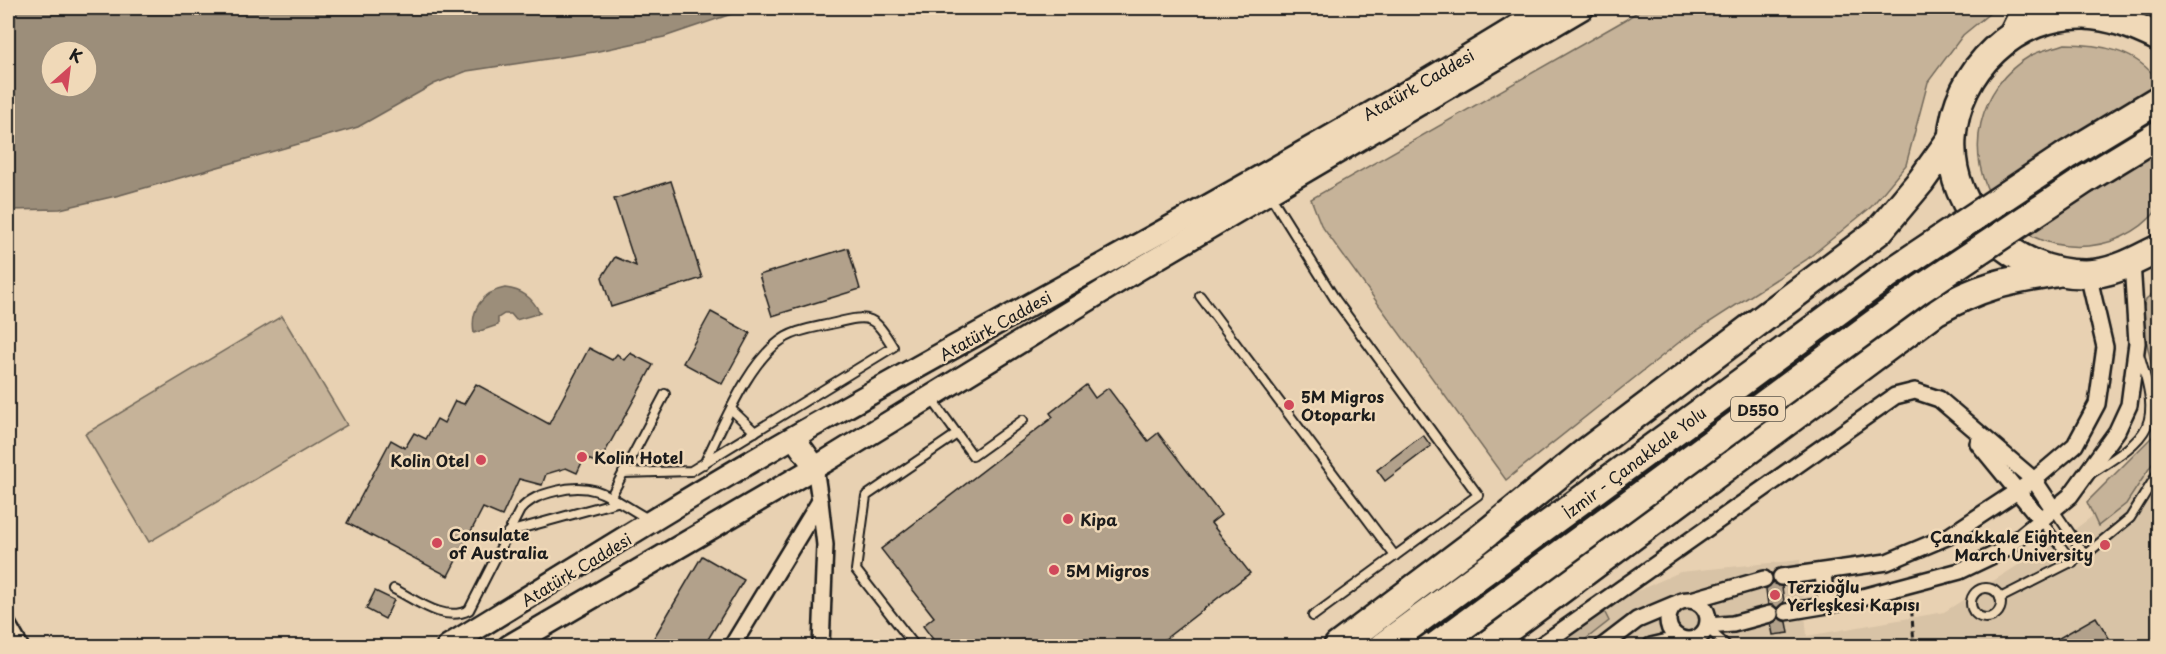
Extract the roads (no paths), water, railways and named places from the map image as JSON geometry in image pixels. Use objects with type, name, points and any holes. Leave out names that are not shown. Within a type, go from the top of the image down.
[{"type":"highway","points":[[2055,273],[2027,262],[1995,241],[1971,212],[1956,177],[1951,139],[1959,99],[1979,64],[2009,36],[2045,20],[2081,11],[2111,18],[2158,37]]},
{"type":"highway","name":"İzmir - Çanakkale Yolu","points":[[1383,646],[1887,274],[2067,154],[2158,100]]},
{"type":"highway","name":"İzmir - Çanakkale Yolu","points":[[1436,646],[1921,290],[2031,214],[2158,135]]},
{"type":"highway","points":[[1338,646],[1477,541],[1586,452],[1879,231],[1921,182],[1951,139]]},
{"type":"highway","points":[[1485,646],[1936,311],[1967,294],[1995,283],[2055,273],[2088,274],[2110,271],[2158,249]]},
{"type":"main road","name":"Atatürk Caddesi","points":[[509,646],[815,467],[1134,272],[1264,185],[1546,8]]},
{"type":"main road","name":"Atatürk Caddesi","points":[[448,646],[794,438],[1264,185],[1583,8]]},
{"type":"main road","points":[[2009,36],[2023,8]]},
{"type":"main road","points":[[794,438],[815,467]]},
{"type":"main road","points":[[654,522],[675,549]]},
{"type":"street","points":[[1786,612],[1826,605],[1960,571],[2004,550],[2048,515],[2082,480],[2117,431],[2129,405],[2137,346],[2132,262]]},
{"type":"street","points":[[1781,577],[1823,573],[1887,562],[1938,540],[2034,480],[2075,445],[2097,404],[2104,347],[2088,274]]},
{"type":"street","points":[[1540,646],[1895,396],[1923,392],[1945,404],[2034,480],[2048,515]]},
{"type":"street","points":[[1945,404],[2019,489],[2048,515]]},
{"type":"street","points":[[815,467],[825,545],[821,646]]},
{"type":"street","points":[[732,646],[820,501]]},
{"type":"street","points":[[1823,573],[1826,605]]},
{"type":"street","points":[[1603,646],[1637,620],[1675,604],[1764,579]]},
{"type":"street","points":[[1651,646],[1687,642],[1700,637],[1707,627],[1707,613],[1698,603],[1691,600]]},
{"type":"street","points":[[1675,604],[1668,616],[1670,630],[1687,642]]},
{"type":"street","points":[[1707,627],[1733,624],[1770,614]]},
{"type":"street","points":[[8,625],[20,646]]},
{"type":"lane","points":[[1264,185],[1335,299],[1478,495],[1313,616]]},
{"type":"lane","points":[[1200,296],[1395,556]]},
{"type":"lane","points":[[623,473],[691,471],[704,464],[893,347],[879,325],[861,316],[793,333],[784,338],[762,359],[704,464]]},
{"type":"lane","points":[[2082,480],[2128,450],[2151,420],[2152,396],[2137,346]]},
{"type":"lane","points":[[614,500],[623,473],[665,394]]},
{"type":"lane","points":[[930,397],[973,456],[1023,420]]},
{"type":"lane","points":[[732,410],[755,432]]},
{"type":"lane","points":[[915,646],[856,570],[866,496],[957,435]]},
{"type":"lane","points":[[2000,598],[2085,555],[2130,518],[2158,472]]},
{"type":"lane","points":[[394,589],[446,614],[469,610],[520,510],[531,498],[576,486],[593,488],[654,522]]},
{"type":"lane","points":[[508,532],[614,500]]},
{"type":"lane","points":[[2048,515],[2085,555]]},
{"type":"lane","points":[[2048,515],[2073,563]]},
{"type":"lane","points":[[1707,627],[1727,646]]},
{"type":"place","name":"5M Migros Otoparkı","points":[[1289,405]]},
{"type":"place","name":"Kolin Hotel","points":[[582,457]]},
{"type":"place","name":"Kolin Otel","points":[[481,460]]},
{"type":"place","name":"Kipa","points":[[1068,519]]},
{"type":"place","name":"Consulate of Australia","points":[[437,543]]},
{"type":"place","name":"Çanakkale Eighteen March University","points":[[2105,545]]},
{"type":"place","name":"5M Migros","points":[[1054,570]]},
{"type":"place","name":"Terzioğlu Yerleşkesi Kapısı","points":[[1775,595]]}]
